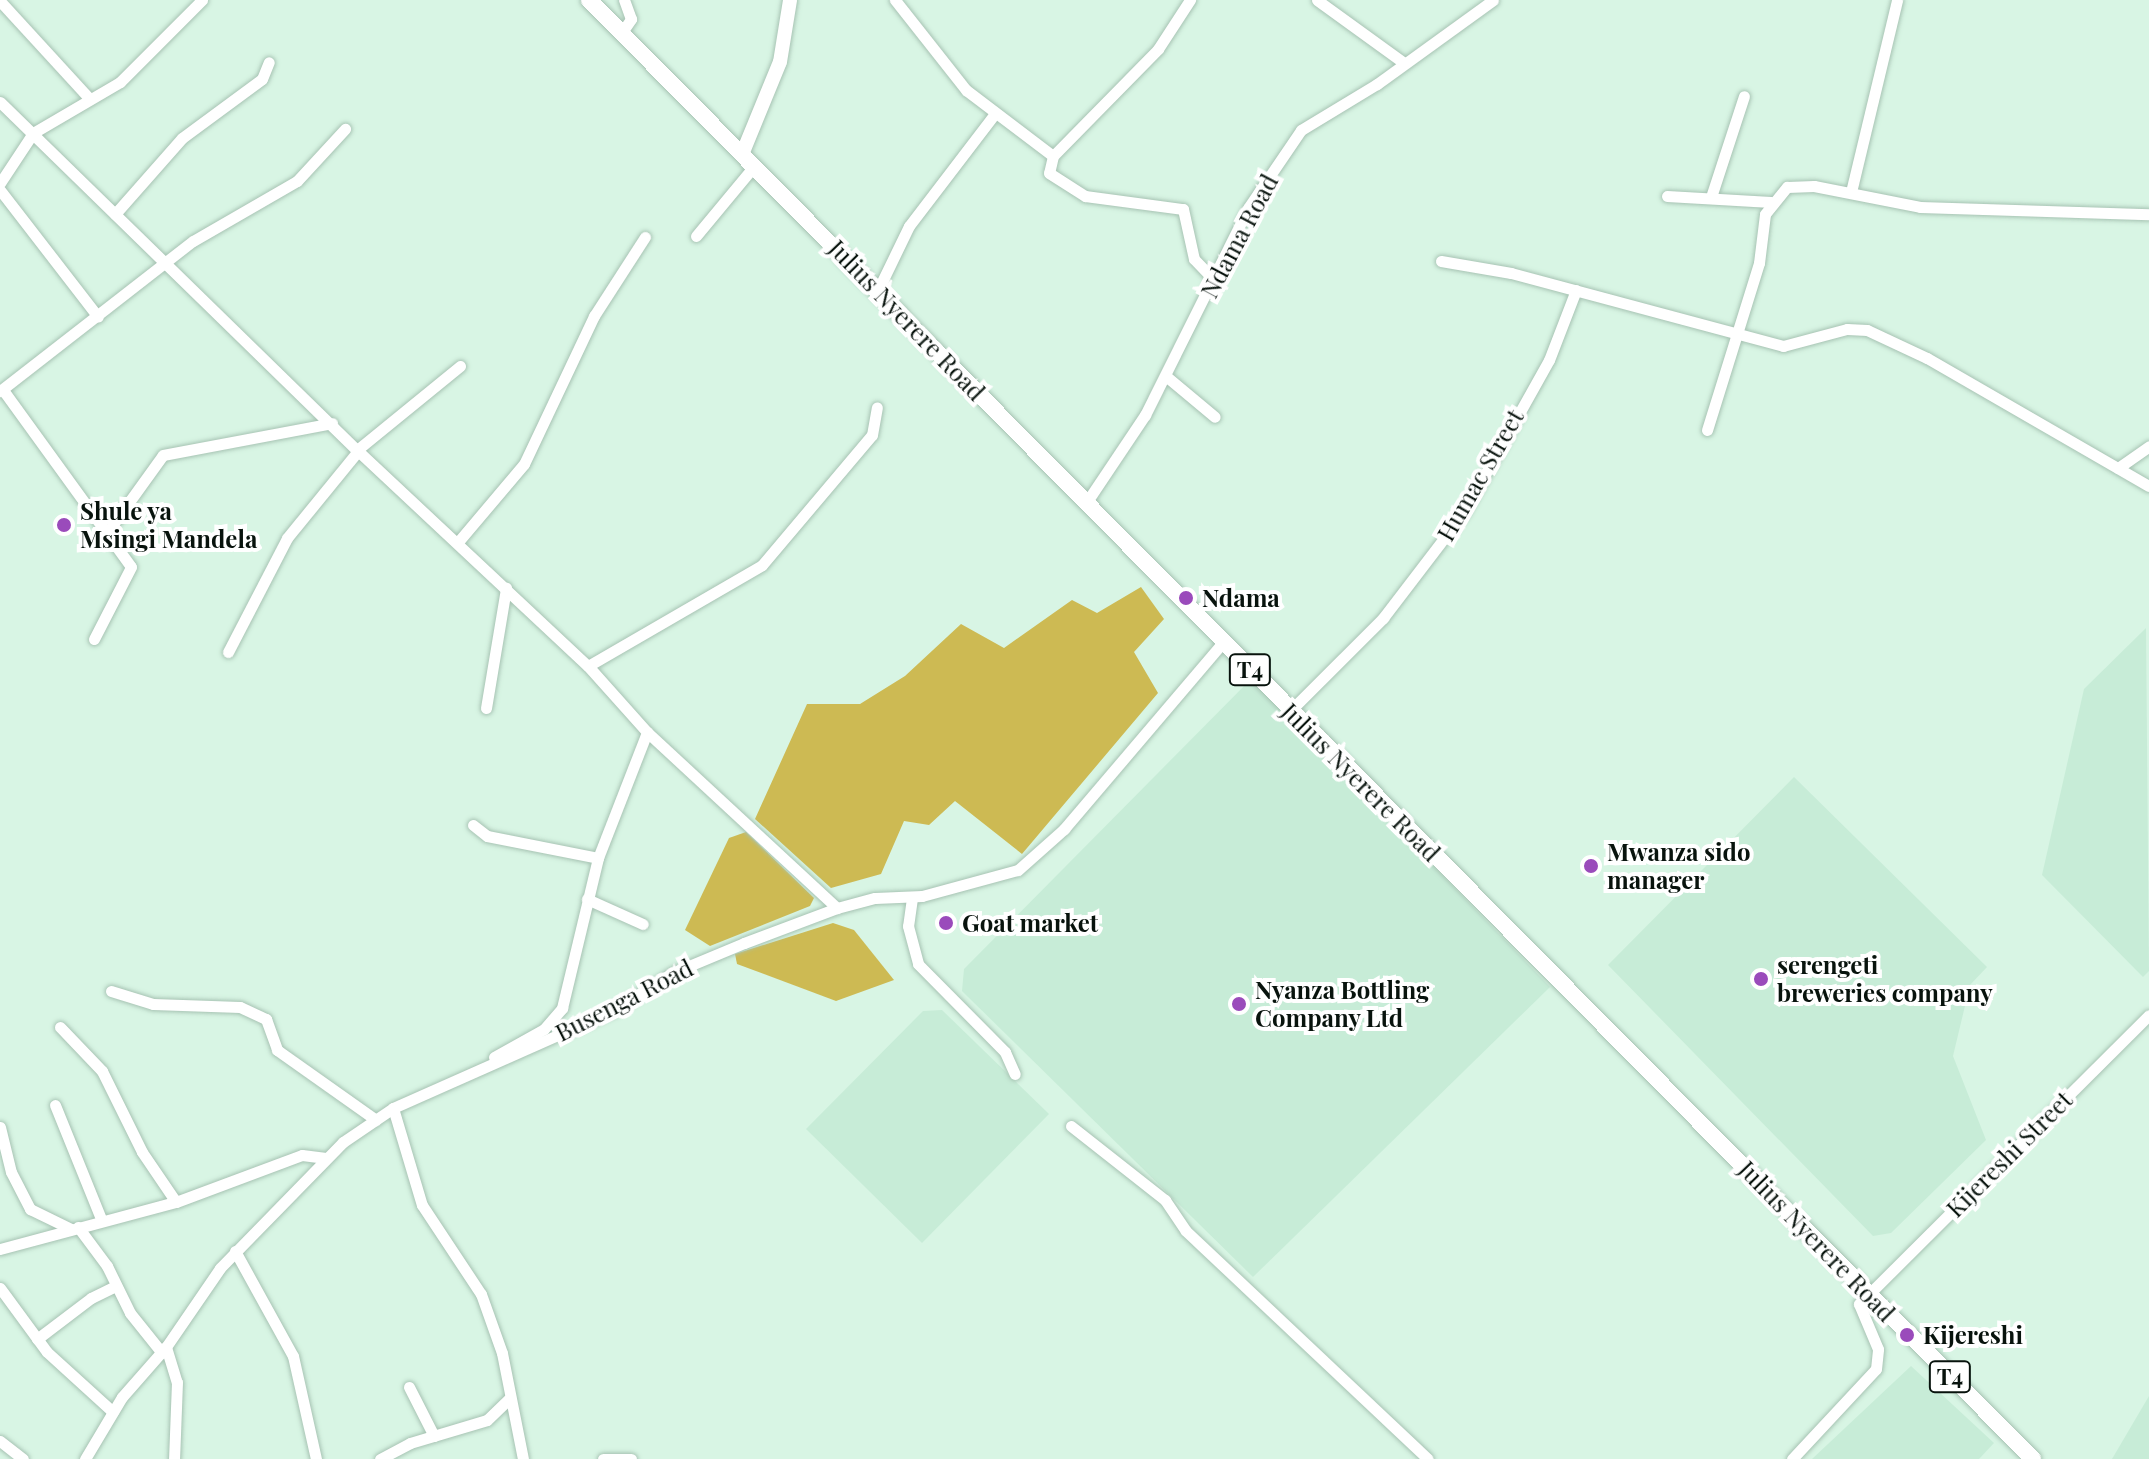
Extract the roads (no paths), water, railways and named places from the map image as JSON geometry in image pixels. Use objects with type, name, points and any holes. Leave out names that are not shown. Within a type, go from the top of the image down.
[{"type":"highway","name":"Julius Nyerere Road","points":[[589,0],[749,158],[1290,711],[2033,1459]]},
{"type":"main road","points":[[749,158],[773,84],[790,0]]},
{"type":"street","points":[[0,183],[33,133],[88,97],[120,82],[202,0]]},
{"type":"street","points":[[622,32],[631,19],[624,0]]},
{"type":"street","points":[[895,0],[966,90],[994,115],[1039,141],[1053,156]]},
{"type":"street","points":[[1190,0],[1158,49],[1053,156],[1049,173],[1085,196],[1183,209],[1194,259],[1215,281]]},
{"type":"street","points":[[1317,0],[1404,63]]},
{"type":"street","name":"Ndama Road","points":[[1086,503],[1167,377],[1248,208],[1301,130],[1493,0]]},
{"type":"street","points":[[1851,192],[1897,0]]},
{"type":"street","points":[[0,1],[88,97]]},
{"type":"street","points":[[115,214],[182,138],[252,88],[269,62]]},
{"type":"street","points":[[1711,197],[1744,96]]},
{"type":"street","points":[[0,102],[168,262],[358,451],[588,666],[647,732],[837,908]]},
{"type":"street","points":[[878,290],[909,226],[994,115]]},
{"type":"street","points":[[94,639],[132,574],[124,554],[1,391],[193,241],[297,181],[345,129]]},
{"type":"street","points":[[696,236],[749,158]]},
{"type":"street","points":[[1667,196],[1771,202],[1797,184],[1920,207],[1979,212],[2149,214]]},
{"type":"street","points":[[0,190],[98,317]]},
{"type":"street","points":[[1707,430],[1740,334],[1771,202]]},
{"type":"street","points":[[458,542],[524,464],[594,316],[645,237]]},
{"type":"street","points":[[1441,261],[1576,290],[1783,346],[1847,329],[1867,330],[1927,358],[2149,486]]},
{"type":"street","name":"Humac Street","points":[[1290,711],[1383,618],[1464,512],[1549,360],[1576,290]]},
{"type":"street","points":[[228,652],[287,538],[358,451],[460,366]]},
{"type":"street","points":[[1167,377],[1215,417]]},
{"type":"street","points":[[588,666],[762,565],[872,435],[877,407]]},
{"type":"street","points":[[106,534],[163,455],[332,423]]},
{"type":"street","points":[[2118,468],[2149,446]]},
{"type":"street","points":[[486,708],[506,588]]},
{"type":"street","name":"Busenga Road","points":[[85,1459],[113,1412],[164,1350],[235,1251],[326,1158],[376,1120],[393,1108],[612,1011],[672,973],[837,908],[875,898],[912,898],[1018,870],[1064,829],[1223,642]]},
{"type":"street","points":[[485,1066],[544,1029],[562,1008],[598,858],[647,732]]},
{"type":"street","points":[[473,825],[487,836],[598,858]]},
{"type":"street","points":[[912,898],[908,926],[918,964],[1005,1052],[1015,1074]]},
{"type":"street","points":[[587,899],[643,924]]},
{"type":"street","points":[[111,991],[153,1004],[231,1006],[266,1019],[277,1050],[376,1120]]},
{"type":"street","name":"Kijereshi Street","points":[[1869,1293],[2149,1015]]},
{"type":"street","points":[[60,1027],[102,1071],[142,1152],[176,1202]]},
{"type":"street","points":[[55,1105],[101,1219]]},
{"type":"street","points":[[393,1108],[422,1205],[481,1294],[502,1353],[523,1459]]},
{"type":"street","points":[[1071,1126],[1165,1200],[1186,1231],[1428,1459]]},
{"type":"street","points":[[0,1127],[11,1172],[30,1209],[74,1228],[107,1266],[114,1287],[164,1350],[177,1382],[174,1459]]},
{"type":"street","points":[[0,1249],[101,1219],[176,1202],[302,1155],[326,1158]]},
{"type":"street","points":[[235,1251],[293,1356],[316,1459]]},
{"type":"street","points":[[37,1339],[91,1298],[114,1287]]},
{"type":"street","points":[[0,1288],[4,1302],[70,1376],[113,1412]]},
{"type":"street","points":[[1792,1459],[1876,1369],[1878,1349],[1858,1310],[1869,1293]]},
{"type":"street","points":[[409,1387],[434,1436]]},
{"type":"street","points":[[380,1459],[401,1454],[434,1436],[487,1420],[510,1398]]},
{"type":"street","points":[[0,1441],[23,1459]]},
{"type":"street","points":[[603,1459],[631,1459]]},
{"type":"place","name":"Shule ya Msingi Mandela","points":[[64,525]]},
{"type":"place","name":"Ndama","points":[[1186,598]]},
{"type":"place","name":"Mwanza sido manager","points":[[1591,866]]},
{"type":"place","name":"Goat market","points":[[946,923]]},
{"type":"place","name":"serengeti breweries company","points":[[1761,979]]},
{"type":"place","name":"Nyanza Bottling Company Ltd","points":[[1239,1004]]},
{"type":"place","name":"Kijereshi","points":[[1907,1335]]}]
